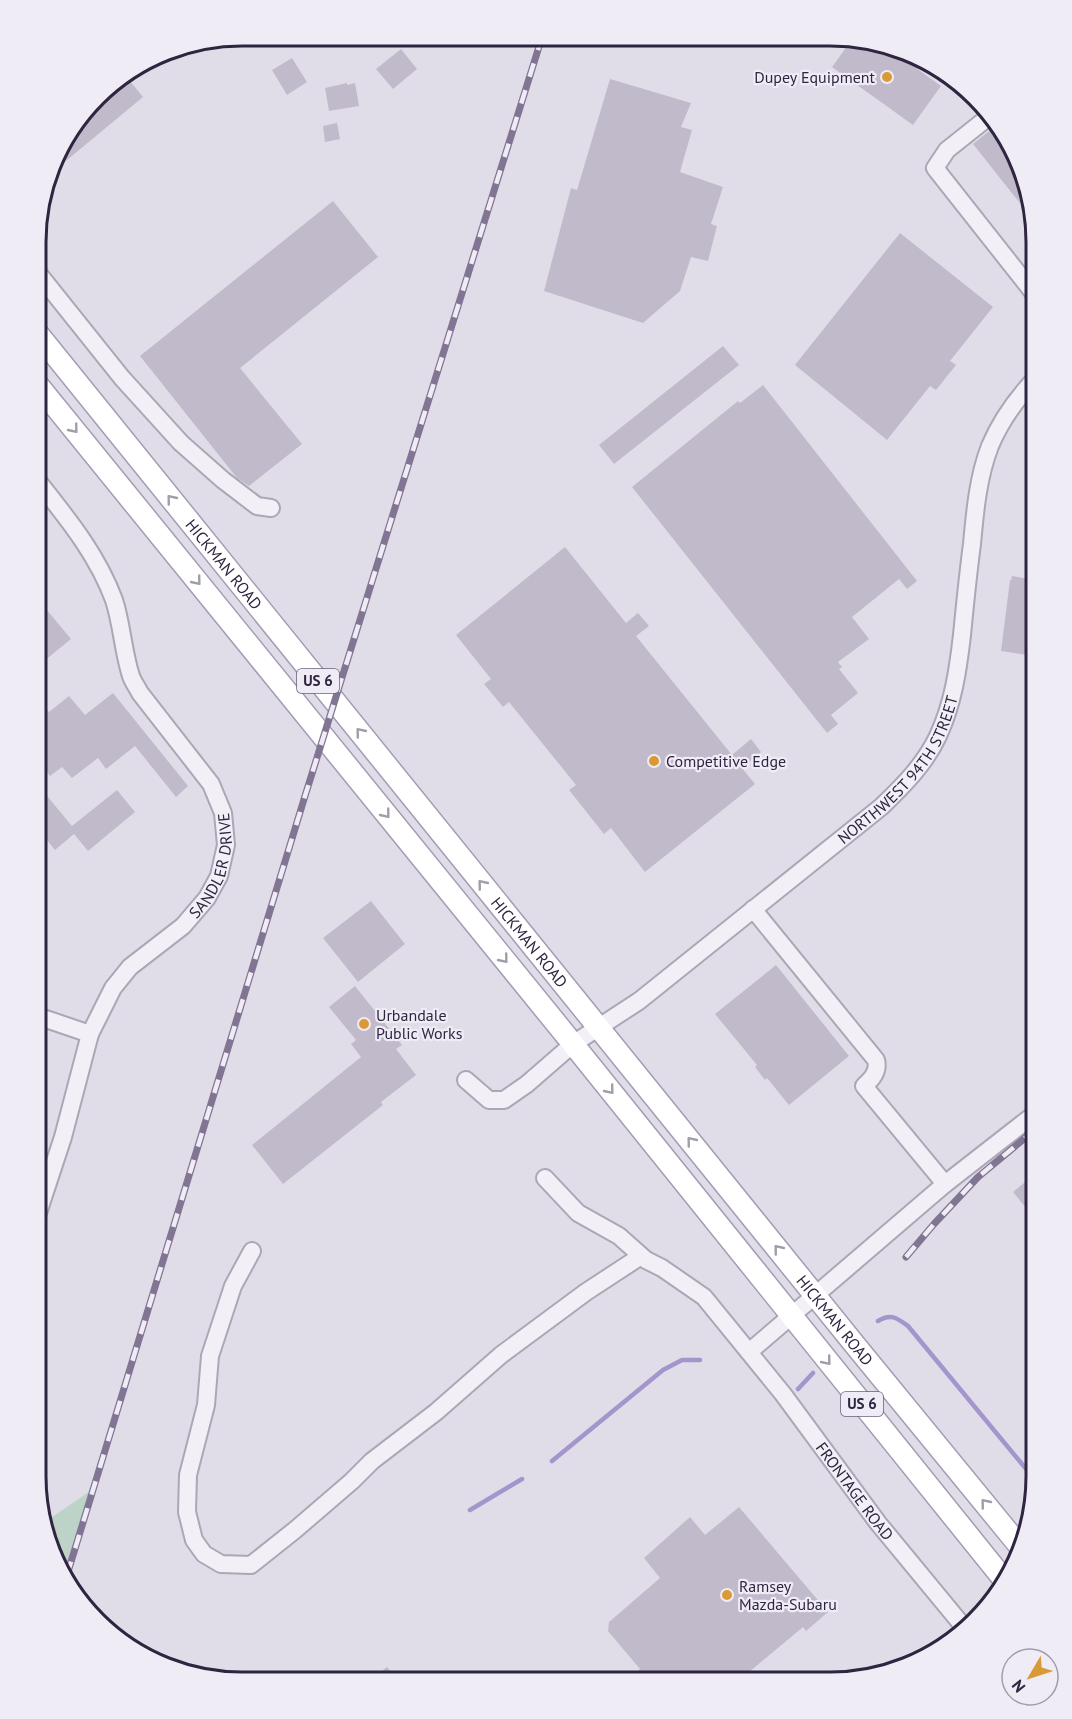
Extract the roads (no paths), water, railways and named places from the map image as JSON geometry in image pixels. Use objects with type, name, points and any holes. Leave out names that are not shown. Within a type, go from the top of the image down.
[{"type":"main road","name":"HICKMAN ROAD","points":[[46,344],[1015,1540]]},
{"type":"main road","name":"HICKMAN ROAD","points":[[46,394],[999,1574]]},
{"type":"street","points":[[983,121],[947,150],[935,168],[1026,283]]},
{"type":"street","points":[[46,283],[122,378],[181,443],[257,506],[271,508]]},
{"type":"street","name":"NORTHWEST 94TH STREET","points":[[466,1080],[489,1100],[504,1100],[527,1084],[573,1044],[639,1001],[888,801],[922,764],[937,739],[955,685],[982,471],[990,446],[1004,419],[1026,388]]},
{"type":"street","name":"SANDLER DRIVE","points":[[46,492],[92,554],[105,577],[114,602],[132,676],[140,693],[211,784],[223,813],[226,844],[219,876],[207,898],[183,926],[130,968],[113,988],[90,1035],[63,1137],[46,1189]]},
{"type":"street","points":[[753,909],[876,1060],[878,1065],[876,1071],[864,1086],[945,1184]]},
{"type":"street","points":[[46,1019],[90,1035]]},
{"type":"street","points":[[749,1352],[945,1184],[1025,1121]]},
{"type":"street","name":"FRONTAGE ROAD","points":[[545,1178],[578,1214],[619,1236],[641,1256],[705,1297],[783,1394],[878,1523],[960,1622]]},
{"type":"street","points":[[252,1251],[233,1287],[210,1356],[206,1405],[188,1475],[187,1512],[194,1540],[204,1554],[222,1564],[251,1565],[296,1530],[372,1461],[436,1412],[501,1355],[586,1292],[641,1256]]},
{"type":"waterway","points":[[878,1321],[887,1317],[894,1318],[908,1326],[1025,1468]]},
{"type":"waterway","points":[[552,1461],[663,1370],[682,1360],[700,1360]]},
{"type":"waterway","points":[[798,1389],[813,1373]]},
{"type":"waterway","points":[[470,1510],[522,1479]]},
{"type":"railway","points":[[69,1568],[305,796],[539,46]]},
{"type":"railway","points":[[906,1257],[978,1177],[1025,1138]]},
{"type":"place","name":"Dupey Equipment","points":[[887,77]]},
{"type":"place","name":"Competitive Edge","points":[[654,761]]},
{"type":"place","name":"Urbandale Public Works","points":[[364,1024]]},
{"type":"place","name":"Ramsey Mazda-Subaru","points":[[727,1595]]}]
